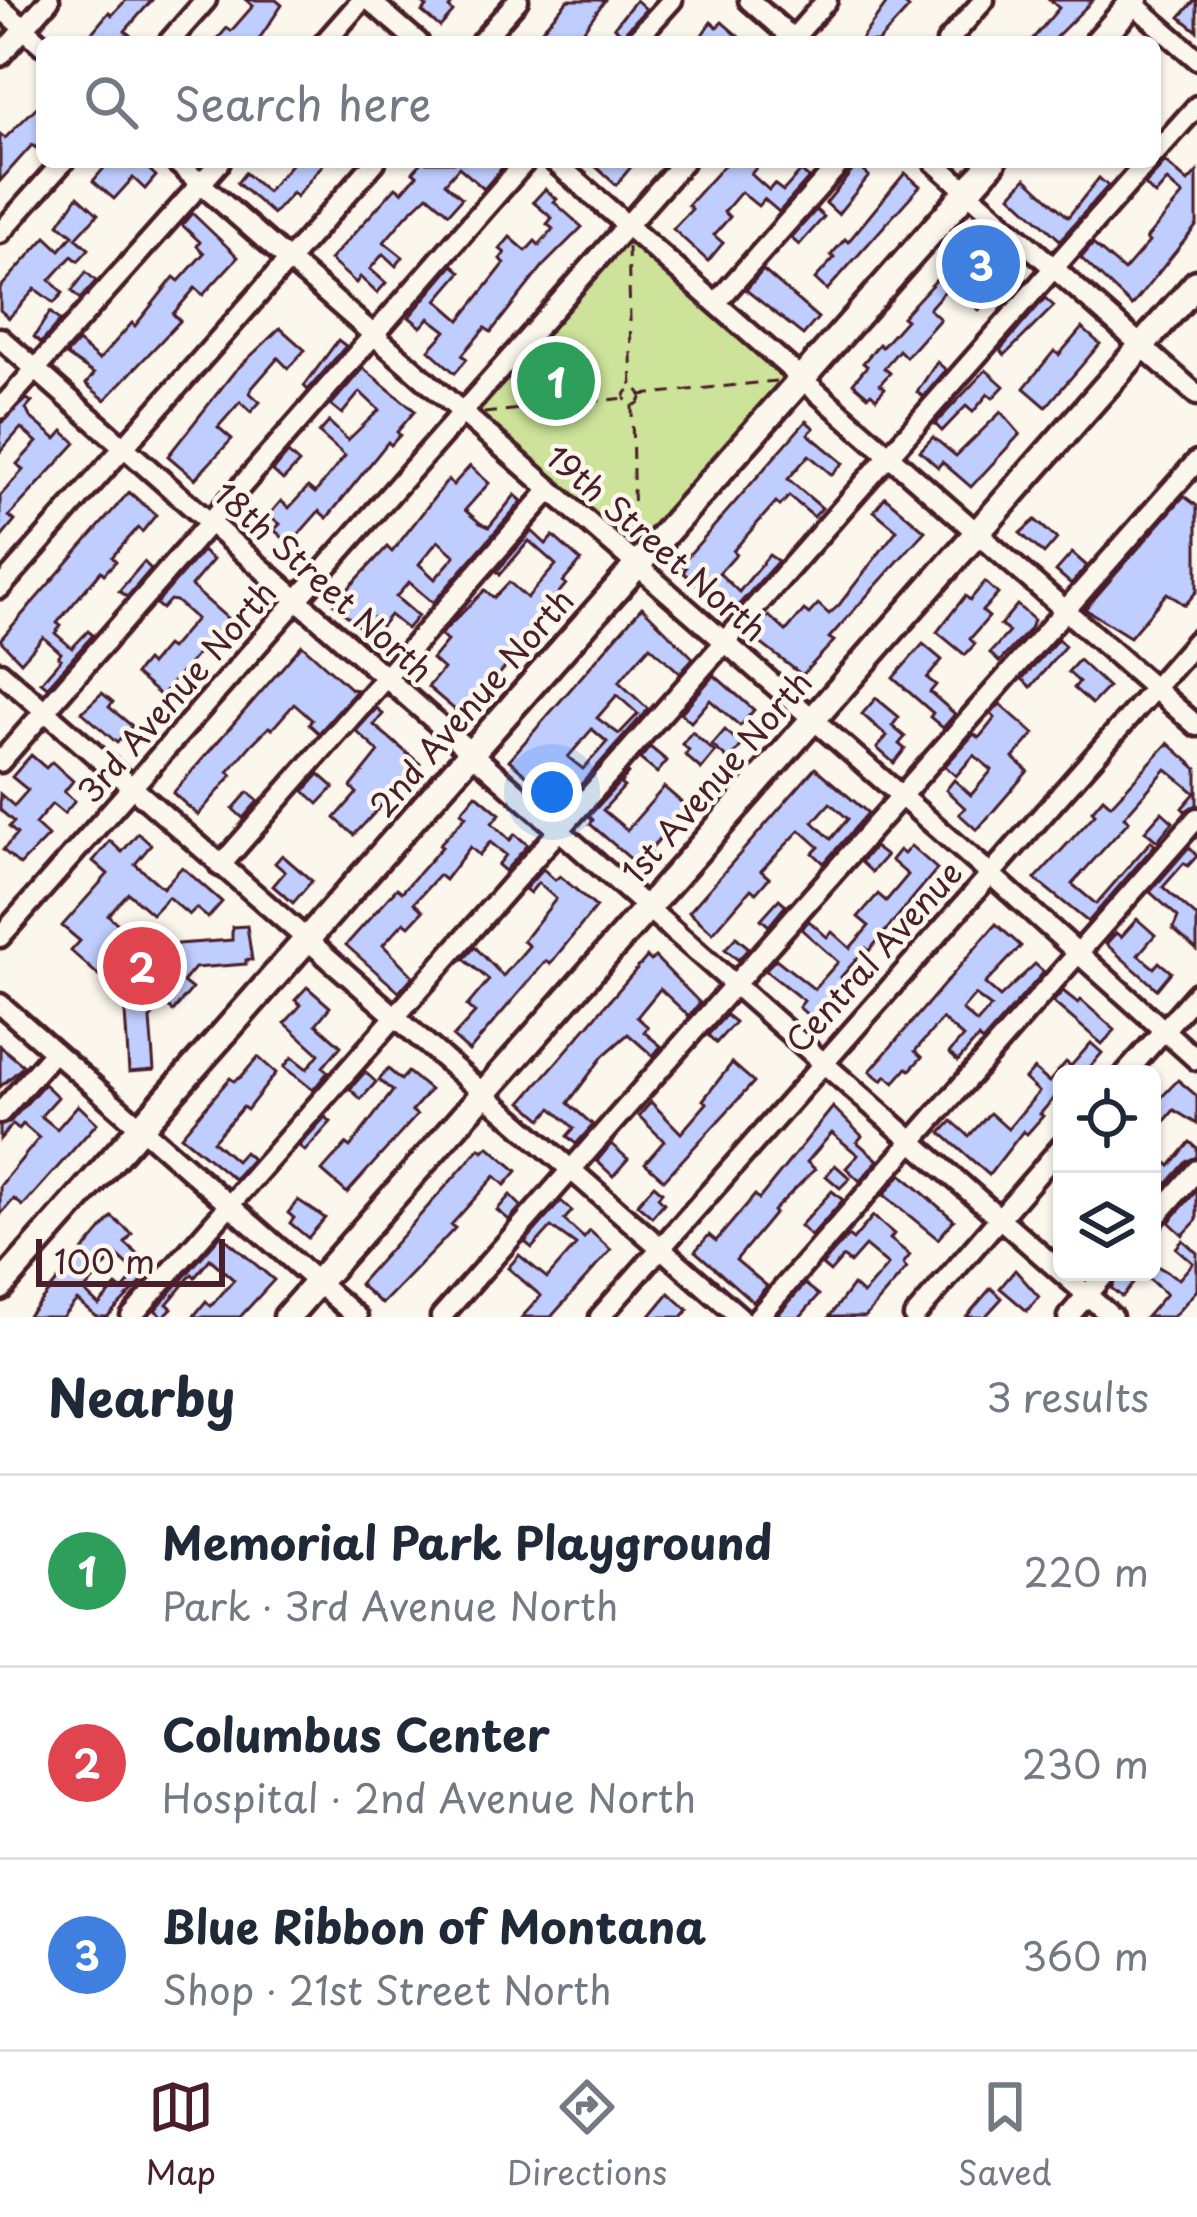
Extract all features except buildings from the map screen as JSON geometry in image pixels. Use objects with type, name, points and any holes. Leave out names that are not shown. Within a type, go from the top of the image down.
[{"type":"main road","points":[[1103,36],[1132,1]]},
{"type":"main road","name":"2nd Avenue North","points":[[0,1287],[472,755],[633,557],[988,168]]},
{"type":"main road","name":"1st Avenue North","points":[[287,1317],[1197,283]]},
{"type":"street","points":[[0,56],[49,0]]},
{"type":"street","points":[[174,36],[206,0]]},
{"type":"street","points":[[331,36],[366,0],[411,36]]},
{"type":"street","points":[[486,36],[518,0]]},
{"type":"street","points":[[639,36],[672,0]]},
{"type":"street","points":[[749,0],[788,36]]},
{"type":"street","points":[[797,36],[827,0]]},
{"type":"street","points":[[952,36],[984,0]]},
{"type":"street","points":[[1132,1],[1197,59]]},
{"type":"street","points":[[0,7],[36,39]]},
{"type":"street","points":[[1161,146],[1197,106]]},
{"type":"street","points":[[0,233],[58,168]]},
{"type":"street","name":"19th Street North","points":[[183,168],[550,490],[633,557],[1197,1060]]},
{"type":"street","points":[[0,409],[215,168]]},
{"type":"street","points":[[0,588],[370,168]]},
{"type":"street","points":[[0,762],[519,168]]},
{"type":"street","points":[[562,168],[1197,725]]},
{"type":"street","name":"3rd Avenue North","points":[[0,938],[678,168]]},
{"type":"street","points":[[716,303],[836,168]]},
{"type":"street","points":[[941,168],[1197,395]]},
{"type":"street","points":[[131,1317],[1142,168]]},
{"type":"street","name":"18th Street North","points":[[0,338],[1112,1317]]},
{"type":"street","points":[[441,1317],[1197,461]]},
{"type":"street","points":[[220,866],[550,490]]},
{"type":"street","name":"Central Avenue","points":[[599,1317],[1197,640]]},
{"type":"street","points":[[0,672],[740,1317]]},
{"type":"street","points":[[758,1317],[1197,818]]},
{"type":"street","points":[[1133,1065],[1197,993]]},
{"type":"street","points":[[0,1004],[357,1317]]},
{"type":"street","points":[[0,1113],[54,1052]]},
{"type":"street","points":[[914,1317],[1053,1156]]},
{"type":"street","points":[[1161,1211],[1197,1170]]},
{"type":"street","points":[[1068,1317],[1099,1281]]},
{"type":"path","points":[[464,413],[625,398],[632,389],[627,225]]},
{"type":"path","points":[[632,389],[640,395],[800,379]]},
{"type":"path","points":[[632,405],[640,395]]},
{"type":"path","points":[[625,398],[632,405],[633,557]]},
{"type":"green space","points":[[627,225],[800,379],[636,566],[464,413]]},
{"type":"place","name":"Blue Ribbon of Montana","points":[[981,264]]},
{"type":"place","name":"Memorial Park Playground","points":[[556,381]]},
{"type":"place","name":"Columbus Center","points":[[142,966]]}]
